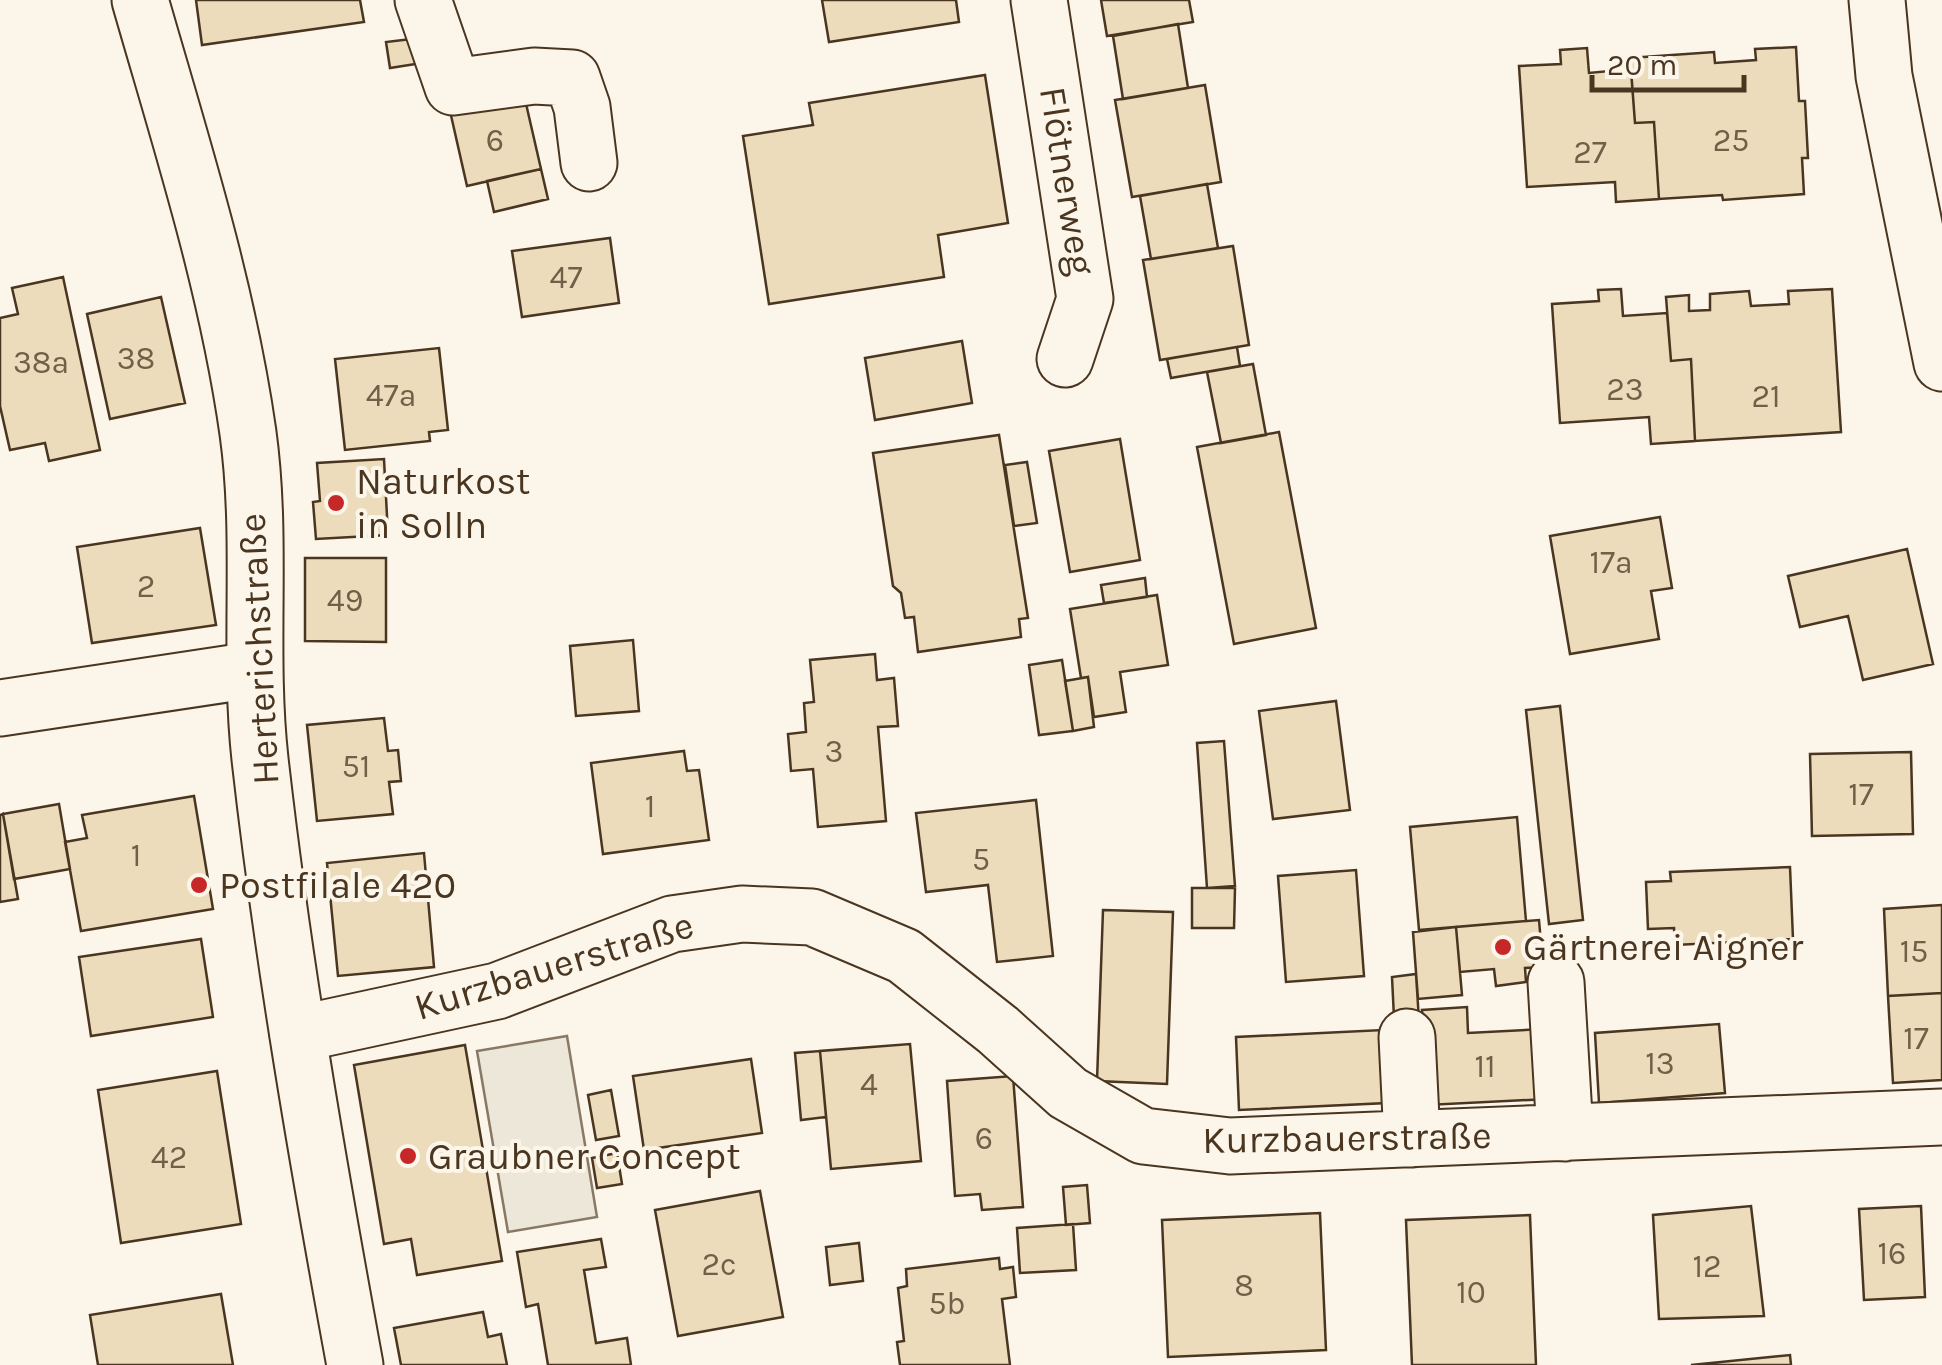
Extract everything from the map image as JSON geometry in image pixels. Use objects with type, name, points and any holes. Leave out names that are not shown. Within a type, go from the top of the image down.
[{"type":"street","name":"Herterichstraße","points":[[140,0],[218,272],[245,420],[254,526],[254,670],[260,758],[298,1034],[355,1365]]},
{"type":"street","points":[[422,0],[453,87],[534,76],[572,78],[582,107],[588,163]]},
{"type":"street","name":"Flötnerweg","points":[[1039,0],[1085,300],[1065,359]]},
{"type":"street","points":[[1877,0],[1884,76],[1942,363]]},
{"type":"street","points":[[0,708],[254,670]]},
{"type":"street","name":"Kurzbauerstraße","points":[[298,1034],[498,991],[672,924],[742,914],[812,916],[904,956],[998,1030],[1068,1094],[1143,1136],[1230,1146],[1942,1117]]},
{"type":"street","points":[[1556,982],[1566,1134]]},
{"type":"street","points":[[1407,1036],[1412,1140]]},
{"type":"shaded area","points":[[567,1036],[597,1217],[508,1232],[477,1051]]},
{"type":"building","points":[[196,0],[360,0],[364,22],[202,45]]},
{"type":"building","points":[[822,0],[956,0],[959,22],[829,42]]},
{"type":"building","points":[[1101,0],[1189,0],[1193,22],[1107,36]]},
{"type":"building","points":[[1178,24],[1188,88],[1123,99],[1113,36]]},
{"type":"building","points":[[420,38],[422,63],[390,68],[386,42]]},
{"type":"building","points":[[1796,47],[1799,101],[1805,101],[1808,158],[1802,158],[1804,194],[1723,200],[1722,195],[1659,199],[1654,122],[1635,123],[1630,58],[1714,52],[1715,63],[1756,60],[1755,49]]},
{"type":"building","points":[[1587,48],[1589,73],[1631,69],[1635,123],[1654,122],[1659,199],[1616,202],[1615,182],[1527,187],[1519,66],[1561,64],[1560,50]]},
{"type":"building","points":[[985,75],[1008,223],[938,235],[944,277],[769,304],[743,136],[813,125],[809,103]]},
{"type":"building","points":[[1205,85],[1221,182],[1132,197],[1115,100]]},
{"type":"building","points":[[524,95],[541,169],[467,186],[450,111]]},
{"type":"building","points":[[541,169],[548,199],[494,212],[487,181]]},
{"type":"building","points":[[1207,184],[1218,248],[1151,259],[1140,196]]},
{"type":"building","points":[[610,238],[619,303],[522,317],[512,251]]},
{"type":"building","points":[[1233,246],[1249,345],[1160,360],[1143,260]]},
{"type":"building","points":[[63,277],[100,450],[49,461],[45,443],[10,450],[0,406],[0,318],[18,314],[12,288]]},
{"type":"building","points":[[1621,289],[1623,316],[1667,313],[1671,361],[1691,359],[1695,441],[1651,444],[1649,417],[1560,423],[1552,304],[1599,301],[1598,290]]},
{"type":"building","points":[[1832,289],[1841,432],[1695,441],[1691,359],[1671,361],[1666,297],[1689,295],[1689,311],[1710,310],[1710,294],[1749,291],[1751,306],[1789,304],[1788,291]]},
{"type":"building","points":[[161,297],[185,403],[110,419],[87,314]]},
{"type":"building","points":[[962,341],[972,403],[875,420],[865,358]]},
{"type":"building","points":[[1237,347],[1240,366],[1171,378],[1167,359]]},
{"type":"building","points":[[439,348],[448,430],[429,432],[430,441],[345,450],[335,359]]},
{"type":"building","points":[[1253,364],[1266,435],[1221,443],[1207,372]]},
{"type":"building","points":[[1279,432],[1316,628],[1234,644],[1197,447]]},
{"type":"building","points":[[999,435],[1028,618],[1019,619],[1021,637],[918,652],[914,617],[905,618],[901,593],[893,586],[873,453]]},
{"type":"building","points":[[1120,439],[1140,560],[1070,572],[1049,451]]},
{"type":"building","points":[[384,459],[388,535],[316,539],[313,502],[320,501],[317,463]]},
{"type":"building","points":[[1027,462],[1037,523],[1014,526],[1005,465]]},
{"type":"building","points":[[1660,517],[1672,588],[1651,591],[1659,639],[1570,654],[1550,536]]},
{"type":"building","points":[[200,528],[216,625],[92,643],[77,547]]},
{"type":"building","points":[[1907,549],[1933,664],[1863,680],[1848,616],[1800,627],[1788,576]]},
{"type":"building","points":[[305,558],[386,558],[386,642],[305,641]]},
{"type":"building","points":[[1145,578],[1147,597],[1104,603],[1101,585]]},
{"type":"building","points":[[1157,595],[1168,665],[1120,672],[1126,712],[1094,717],[1088,677],[1081,678],[1070,609]]},
{"type":"building","points":[[633,640],[639,711],[576,716],[570,646]]},
{"type":"building","points":[[875,654],[877,680],[894,678],[898,726],[878,727],[886,821],[818,827],[813,769],[791,771],[788,734],[806,732],[804,703],[814,702],[810,660]]},
{"type":"building","points":[[1062,660],[1073,731],[1039,735],[1029,665]]},
{"type":"building","points":[[1088,677],[1094,727],[1073,731],[1065,681]]},
{"type":"building","points":[[1336,701],[1350,810],[1273,819],[1259,711]]},
{"type":"building","points":[[1560,706],[1583,920],[1549,924],[1526,710]]},
{"type":"building","points":[[384,718],[388,751],[398,750],[401,781],[389,782],[393,814],[317,821],[307,725]]},
{"type":"building","points":[[1224,741],[1235,886],[1207,888],[1197,743]]},
{"type":"building","points":[[684,751],[687,771],[699,770],[709,840],[603,854],[591,763]]},
{"type":"building","points":[[1911,752],[1913,834],[1812,836],[1810,754]]},
{"type":"building","points":[[194,796],[213,909],[81,931],[65,842],[87,838],[82,815]]},
{"type":"building","points":[[1036,800],[1053,956],[997,962],[988,885],[926,892],[916,813]]},
{"type":"building","points":[[59,804],[70,869],[14,879],[3,814]]},
{"type":"building","points":[[3,814],[18,899],[0,902],[0,815]]},
{"type":"building","points":[[1517,817],[1526,921],[1419,930],[1410,827]]},
{"type":"building","points":[[424,853],[434,967],[338,976],[327,863]]},
{"type":"building","points":[[1790,867],[1793,939],[1675,945],[1674,928],[1648,929],[1646,882],[1671,881],[1670,872]]},
{"type":"building","points":[[1356,870],[1364,976],[1286,982],[1278,876]]},
{"type":"building","points":[[1192,888],[1235,888],[1234,928],[1192,928]]},
{"type":"building","points":[[1942,905],[1942,993],[1888,996],[1884,909]]},
{"type":"building","points":[[1103,910],[1173,912],[1167,1084],[1097,1081]]},
{"type":"building","points":[[1539,920],[1543,967],[1525,968],[1526,982],[1496,986],[1494,969],[1460,972],[1456,927]]},
{"type":"building","points":[[1456,927],[1462,995],[1418,999],[1413,932]]},
{"type":"building","points":[[201,939],[213,1017],[91,1036],[79,957]]},
{"type":"building","points":[[1416,974],[1420,1036],[1395,1038],[1392,977]]},
{"type":"building","points":[[1942,993],[1942,1080],[1893,1083],[1888,996]]},
{"type":"building","points":[[1467,1007],[1468,1033],[1544,1029],[1548,1099],[1427,1105],[1422,1010]]},
{"type":"building","points":[[1719,1024],[1725,1093],[1599,1103],[1595,1033]]},
{"type":"building","points":[[1383,1030],[1387,1103],[1239,1110],[1236,1037]]},
{"type":"building","points":[[910,1044],[921,1161],[831,1169],[820,1051]]},
{"type":"building","points":[[465,1045],[502,1261],[417,1275],[411,1239],[384,1244],[354,1065]]},
{"type":"building","points":[[820,1051],[826,1117],[801,1120],[795,1053]]},
{"type":"building","points":[[751,1059],[762,1133],[644,1150],[633,1076]]},
{"type":"building","points":[[217,1071],[241,1224],[121,1243],[98,1090]]},
{"type":"building","points":[[1013,1076],[1023,1207],[982,1210],[980,1194],[955,1196],[947,1081]]},
{"type":"building","points":[[611,1090],[619,1136],[596,1140],[588,1095]]},
{"type":"building","points":[[617,1153],[622,1184],[597,1188],[592,1158]]},
{"type":"building","points":[[1087,1185],[1090,1223],[1066,1225],[1063,1187]]},
{"type":"building","points":[[760,1191],[783,1317],[678,1336],[655,1210]]},
{"type":"building","points":[[1751,1206],[1764,1316],[1659,1319],[1653,1215]]},
{"type":"building","points":[[1921,1206],[1925,1297],[1864,1300],[1859,1209]]},
{"type":"building","points":[[1320,1213],[1326,1350],[1168,1357],[1162,1220]]},
{"type":"building","points":[[1530,1215],[1536,1365],[1412,1365],[1406,1220]]},
{"type":"building","points":[[1073,1224],[1076,1270],[1020,1273],[1017,1228]]},
{"type":"building","points":[[601,1239],[606,1267],[584,1270],[596,1343],[627,1338],[631,1365],[548,1365],[538,1304],[526,1307],[517,1252]]},
{"type":"building","points":[[859,1243],[863,1281],[830,1285],[826,1247]]},
{"type":"building","points":[[999,1258],[1000,1269],[1013,1267],[1016,1297],[1002,1299],[1010,1365],[900,1365],[897,1342],[904,1341],[898,1288],[907,1286],[906,1269]]},
{"type":"building","points":[[221,1294],[233,1365],[98,1365],[90,1315]]},
{"type":"building","points":[[483,1312],[488,1337],[501,1334],[507,1365],[401,1365],[394,1328]]},
{"type":"building","points":[[1790,1355],[1791,1365],[1691,1365]]},
{"type":"place","name":"Naturkost in Solln","points":[[336,503]]},
{"type":"place","name":"Postfilale 420","points":[[199,885]]},
{"type":"place","name":"Gärtnerei Aigner","points":[[1503,947]]},
{"type":"place","name":"Graubner Concept","points":[[408,1156]]}]
